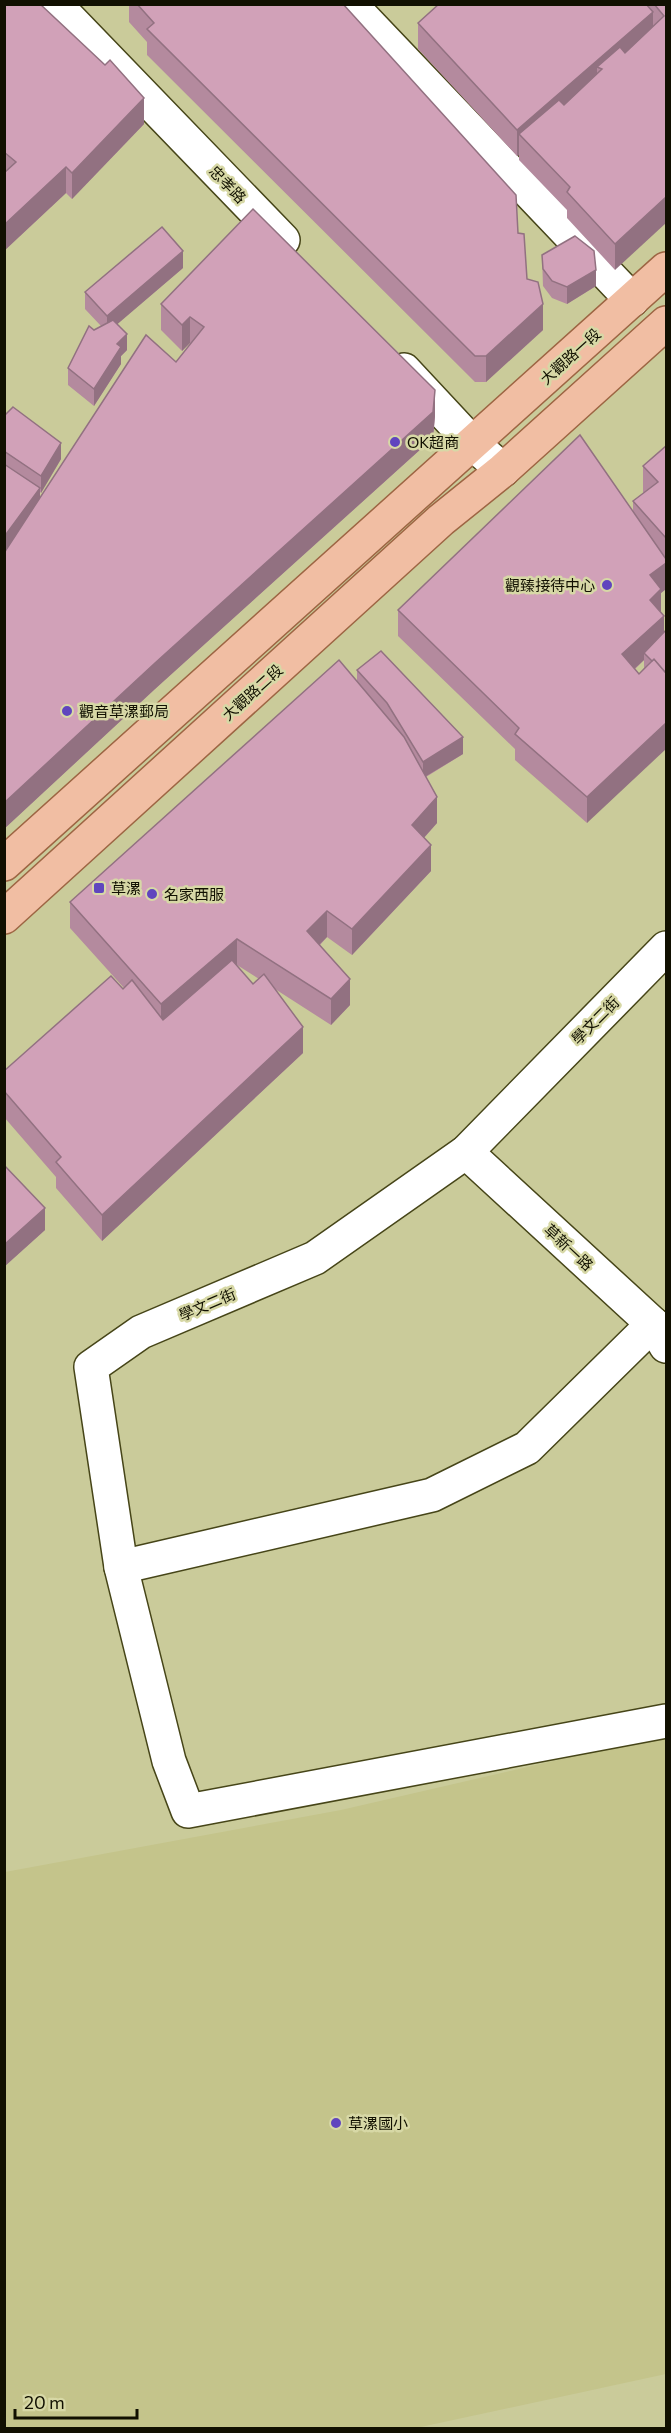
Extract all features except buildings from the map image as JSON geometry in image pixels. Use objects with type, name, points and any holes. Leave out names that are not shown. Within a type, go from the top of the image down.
[{"type":"main road","name":"大觀路一段","points":[[473,444],[666,269]]},
{"type":"main road","points":[[503,470],[666,323]]},
{"type":"main road","points":[[4,864],[473,444]]},
{"type":"main road","name":"大觀路二段","points":[[4,917],[441,520],[503,470]]},
{"type":"street","name":"忠孝路","points":[[55,4],[300,259]]},
{"type":"street","points":[[350,4],[632,300]]},
{"type":"street","points":[[387,351],[473,444],[503,470]]},
{"type":"street","name":"學文二街","points":[[666,950],[466,1152],[315,1258],[141,1332],[91,1367],[121,1567],[170,1761],[188,1811],[666,1721]]},
{"type":"street","name":"草新一路","points":[[466,1152],[660,1335]]},
{"type":"street","points":[[121,1567],[432,1495],[526,1448],[660,1335]]},
{"type":"shaded area","name":"草漯國小","points":[[666,1735],[666,2374],[416,2428],[5,2428],[5,1872],[341,1810]]},
{"type":"place","name":"OK超商","points":[[395,442]]},
{"type":"place","name":"觀臻接待中心","points":[[607,585]]},
{"type":"place","name":"觀音草漯郵局","points":[[67,711]]},
{"type":"place","name":"草漯","points":[[99,888]]},
{"type":"place","name":"名家西服","points":[[152,894]]},
{"type":"place","name":"草漯國小","points":[[336,2123]]}]
